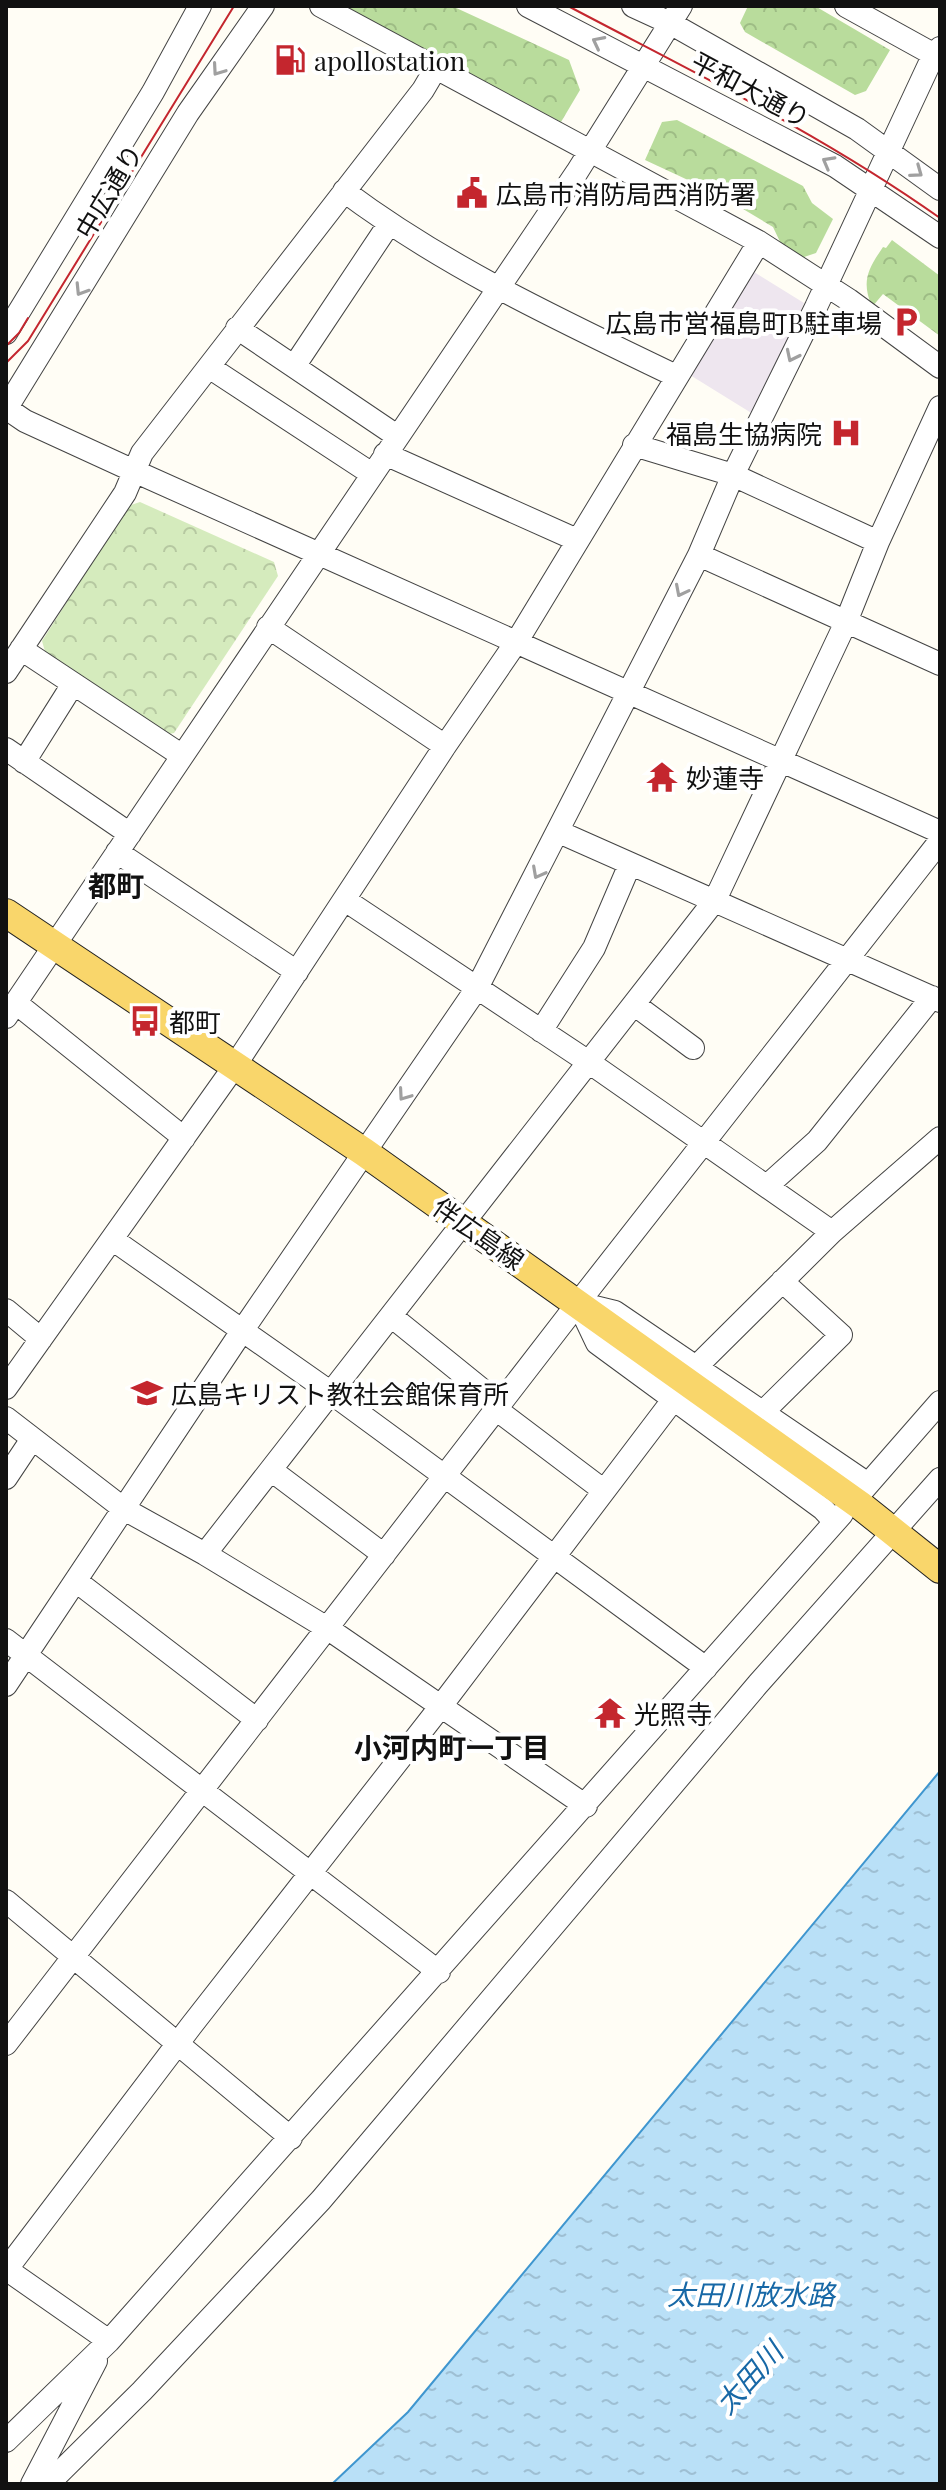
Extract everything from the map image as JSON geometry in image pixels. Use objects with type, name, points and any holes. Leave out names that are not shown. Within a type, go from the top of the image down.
[{"type":"main road","name":"伴広島線","points":[[6,913],[364,1152],[861,1506],[940,1569]]},
{"type":"street","points":[[6,333],[153,92],[200,6]]},
{"type":"street","name":"中広通り","points":[[6,408],[188,113],[263,6]]},
{"type":"street","points":[[321,6],[759,242],[849,300],[940,367]]},
{"type":"street","name":"平和大通り","points":[[528,6],[835,166],[940,237]]},
{"type":"street","name":"平和大通り","points":[[633,6],[676,15],[857,129],[940,189]]},
{"type":"street","points":[[6,1685],[242,1331],[477,988],[699,555],[733,475],[888,150],[938,54],[846,6]]},
{"type":"street","points":[[184,1138],[9,1011],[319,555],[646,66],[676,15]]},
{"type":"street","points":[[6,672],[125,493],[142,453],[423,90],[436,68]]},
{"type":"street","points":[[344,191],[389,224],[526,304],[676,376]]},
{"type":"street","points":[[295,365],[389,224]]},
{"type":"street","points":[[6,1388],[234,1067],[517,641],[759,242]]},
{"type":"street","points":[[237,328],[295,365],[391,445],[577,540]]},
{"type":"street","points":[[209,367],[372,474]]},
{"type":"street","points":[[205,1554],[715,900],[846,622],[878,542],[940,407]]},
{"type":"street","points":[[6,408],[25,421],[319,555],[940,832]]},
{"type":"street","points":[[634,445],[733,475],[878,542]]},
{"type":"street","points":[[699,555],[940,664]]},
{"type":"street","points":[[268,627],[445,746]]},
{"type":"street","points":[[21,649],[181,755]]},
{"type":"street","points":[[73,684],[15,756],[124,843],[297,972]]},
{"type":"street","points":[[559,832],[936,999],[817,1141],[768,1185]]},
{"type":"street","points":[[6,2044],[578,1303],[940,841]]},
{"type":"street","points":[[541,1031],[594,948],[630,864]]},
{"type":"street","points":[[345,900],[706,1142],[832,1232]]},
{"type":"street","points":[[635,1005],[693,1048]]},
{"type":"street","points":[[697,1366],[832,1232],[940,1138]]},
{"type":"street","points":[[112,1239],[330,1392],[706,1668]]},
{"type":"street","points":[[763,1412],[841,1335],[782,1281]]},
{"type":"street","points":[[578,1303],[615,1312],[763,1412],[866,1487],[940,1402]]},
{"type":"street","points":[[6,2441],[103,2347],[839,1518],[597,1343],[578,1303]]},
{"type":"street","points":[[6,1310],[41,1339]]},
{"type":"street","points":[[391,1316],[499,1408],[603,1490]]},
{"type":"street","points":[[103,2347],[6,2270],[673,1400]]},
{"type":"street","points":[[6,1418],[124,1509],[327,1628],[586,1806]]},
{"type":"street","points":[[6,1478],[32,1439]]},
{"type":"street","points":[[271,1470],[384,1555]]},
{"type":"street","points":[[48,2484],[142,2391],[321,2200],[758,1684],[899,1538],[940,1479]]},
{"type":"street","points":[[76,1581],[257,1720]]},
{"type":"street","points":[[6,1640],[439,1972]]},
{"type":"street","points":[[6,1901],[291,2138]]},
{"type":"street","points":[[32,2484],[103,2347]]},
{"type":"shaded area","points":[[754,272],[804,303],[753,414],[690,375]]},
{"type":"green space","points":[[343,6],[452,6],[569,60],[580,90],[561,122]]},
{"type":"green space","points":[[748,6],[815,6],[890,50],[866,91],[855,95],[745,32],[740,23]]},
{"type":"green space","points":[[677,120],[803,186],[812,203],[833,219],[816,253],[801,258],[783,248],[773,227],[718,194],[645,160],[662,122]]},
{"type":"green space","points":[[892,240],[940,276],[940,336],[883,294],[872,307],[867,290],[868,276],[883,247],[886,248]]},
{"type":"green space","points":[[140,502],[274,562],[278,576],[174,733],[164,735],[46,655],[42,641],[128,506]]},
{"type":"water","name":"太田川放水路","points":[[940,1771],[940,2484],[332,2484],[408,2412]]},
{"type":"tram line","points":[[6,363],[28,341],[234,6]]},
{"type":"tram line","points":[[568,6],[804,132],[940,218]]},
{"type":"tram line","points":[[6,346],[28,318]]},
{"type":"place","name":"apollostation","points":[[290,60]]},
{"type":"place","name":"広島市消防局西消防署","points":[[472,193]]},
{"type":"place","name":"広島市営福島町B駐車場","points":[[906,322]]},
{"type":"place","name":"福島生協病院","points":[[846,433]]},
{"type":"place","name":"妙蓮寺","points":[[662,777]]},
{"type":"place","name":"都町","points":[[145,1021]]},
{"type":"place","name":"広島キリスト教社会館保育所","points":[[147,1393]]},
{"type":"place","name":"光照寺","points":[[610,1713]]},
{"type":"district","name":"都町","points":[[116,884]]},
{"type":"district","name":"小河内町一丁目","points":[[452,1746]]},
{"type":"water label","name":"太田川","points":[[748,2377]]}]
